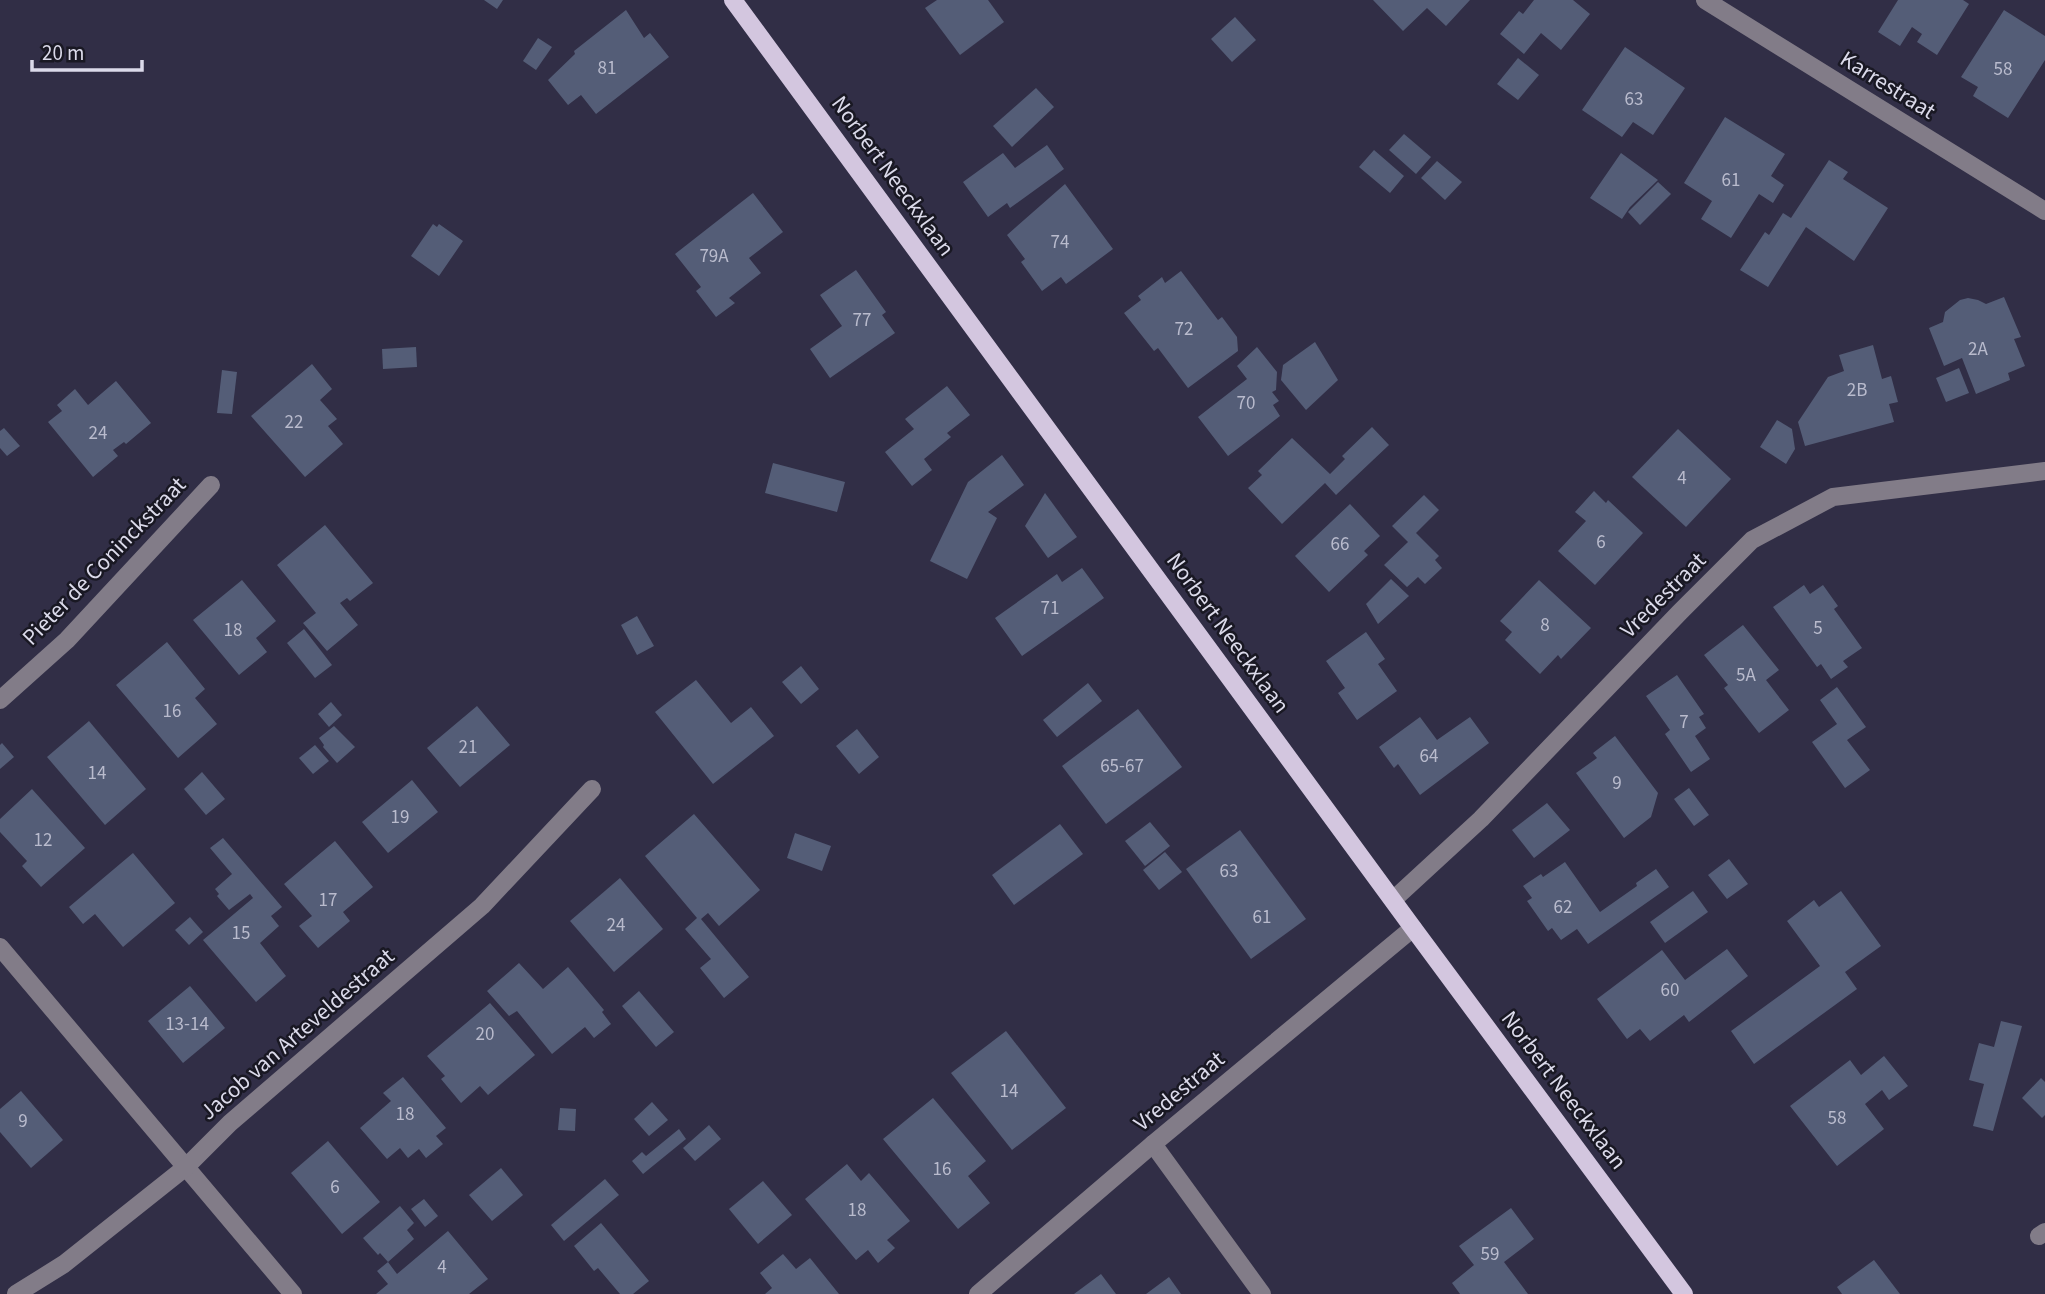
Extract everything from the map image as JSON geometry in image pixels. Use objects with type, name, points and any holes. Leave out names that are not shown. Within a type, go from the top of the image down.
[{"type":"main road","name":"Norbert Neeckxlaan","points":[[733,0],[1684,1294]]},
{"type":"street","name":"Karrestraat","points":[[1705,0],[2045,211]]},
{"type":"street","name":"Vredestraat","points":[[1393,900],[1481,819],[1752,540],[1833,497],[2045,471]]},
{"type":"street","name":"Pieter de Coninckstraat","points":[[0,699],[67,640],[211,485]]},
{"type":"street","name":"Jacob van Arteveldestraat","points":[[16,1294],[64,1264],[186,1167],[230,1122],[482,906],[592,789]]},
{"type":"street","name":"Vredestraat","points":[[978,1294],[1153,1144],[1413,928]]},
{"type":"street","points":[[0,947],[293,1294]]},
{"type":"street","points":[[1153,1144],[1262,1294]]},
{"type":"building","points":[[484,0],[503,0],[497,9]]},
{"type":"building","points":[[937,0],[988,0],[1004,22],[960,55],[925,8]]},
{"type":"building","points":[[1373,0],[1470,0],[1446,26],[1427,8],[1403,31]]},
{"type":"building","points":[[1534,0],[1573,0],[1590,14],[1561,50],[1541,33],[1524,54],[1500,34],[1519,11],[1523,14]]},
{"type":"building","points":[[1898,0],[1963,0],[1969,4],[1937,55],[1917,42],[1922,34],[1912,27],[1900,46],[1878,32]]},
{"type":"building","points":[[626,10],[644,38],[650,33],[669,57],[596,114],[581,95],[568,105],[548,80],[575,54],[574,51]]},
{"type":"building","points":[[2004,10],[2045,36],[2045,60],[2008,118],[1973,96],[1978,87],[1961,77]]},
{"type":"building","points":[[1235,17],[1256,40],[1232,62],[1211,39]]},
{"type":"building","points":[[538,38],[552,47],[536,70],[523,61]]},
{"type":"building","points":[[1625,47],[1685,88],[1653,135],[1633,122],[1622,137],[1582,110]]},
{"type":"building","points":[[1518,58],[1539,75],[1518,100],[1497,84]]},
{"type":"building","points":[[1036,88],[1054,107],[1012,147],[993,126]]},
{"type":"building","points":[[1725,117],[1785,154],[1771,176],[1784,185],[1773,203],[1759,194],[1731,238],[1701,219],[1712,201],[1684,183]]},
{"type":"building","points":[[1404,134],[1431,157],[1416,174],[1389,150]]},
{"type":"building","points":[[1047,145],[1064,169],[1010,208],[1007,203],[988,217],[963,182],[1003,153],[1015,168]]},
{"type":"building","points":[[1374,150],[1404,176],[1390,193],[1359,167]]},
{"type":"building","points":[[1621,153],[1658,180],[1630,207],[1622,219],[1590,198]]},
{"type":"building","points":[[1829,160],[1848,172],[1843,179],[1888,208],[1854,261],[1806,227],[1768,287],[1740,270],[1765,232],[1769,235],[1783,213],[1791,218]]},
{"type":"building","points":[[1437,161],[1462,182],[1445,200],[1421,178]]},
{"type":"building","points":[[1658,182],[1671,194],[1640,225],[1628,212]]},
{"type":"building","points":[[1065,184],[1113,249],[1066,284],[1061,277],[1042,291],[1021,262],[1025,259],[1007,235]]},
{"type":"building","points":[[753,193],[783,232],[749,258],[761,273],[729,298],[735,303],[716,317],[696,291],[701,287],[675,254]]},
{"type":"building","points":[[433,224],[437,227],[439,224],[463,241],[439,276],[411,256]]},
{"type":"building","points":[[856,270],[886,312],[882,315],[895,333],[830,378],[810,349],[842,326],[820,295]]},
{"type":"building","points":[[1181,271],[1218,320],[1222,317],[1237,337],[1238,351],[1188,388],[1158,348],[1154,351],[1124,313],[1141,300],[1138,296],[1162,277],[1165,283]]},
{"type":"building","points":[[2004,297],[2021,337],[2014,339],[2025,366],[2008,373],[2010,380],[1976,394],[1962,358],[1944,366],[1929,328],[1943,322],[1945,312],[1960,300],[1968,298],[1986,304]]},
{"type":"building","points":[[1315,342],[1338,380],[1306,410],[1281,380],[1283,365]]},
{"type":"building","points":[[1873,345],[1882,379],[1891,376],[1898,402],[1889,404],[1894,422],[1805,446],[1798,422],[1828,377],[1844,371],[1839,355]]},
{"type":"building","points":[[416,347],[417,367],[383,369],[382,349]]},
{"type":"building","points":[[1257,347],[1277,372],[1276,390],[1272,392],[1279,401],[1273,405],[1280,416],[1228,456],[1198,417],[1247,379],[1237,366]]},
{"type":"building","points":[[312,364],[332,389],[320,400],[337,419],[328,426],[343,444],[305,477],[251,416]]},
{"type":"building","points":[[1959,368],[1969,393],[1946,402],[1936,378]]},
{"type":"building","points":[[222,370],[237,372],[232,414],[217,413]]},
{"type":"building","points":[[116,381],[151,423],[126,444],[124,442],[113,450],[118,456],[93,477],[48,422],[62,411],[57,405],[75,389],[88,405]]},
{"type":"building","points":[[947,386],[970,415],[947,433],[951,437],[924,459],[932,470],[912,486],[885,452],[914,429],[905,419]]},
{"type":"building","points":[[1777,420],[1792,429],[1795,449],[1786,464],[1760,447]]},
{"type":"building","points":[[1372,427],[1389,445],[1336,495],[1325,483],[1282,524],[1248,488],[1262,475],[1258,471],[1292,438],[1330,474],[1345,459],[1342,456]]},
{"type":"building","points":[[4,428],[20,446],[7,456],[0,448],[0,431]]},
{"type":"building","points":[[1678,429],[1731,479],[1686,527],[1632,477]]},
{"type":"building","points":[[1002,455],[1024,485],[988,512],[997,518],[967,579],[930,561],[968,482]]},
{"type":"building","points":[[773,463],[845,482],[837,512],[765,493]]},
{"type":"building","points":[[1594,491],[1606,503],[1608,500],[1643,533],[1595,585],[1558,551],[1586,521],[1575,512]]},
{"type":"building","points":[[1045,493],[1077,537],[1048,558],[1025,526]]},
{"type":"building","points":[[1424,495],[1439,510],[1416,533],[1439,556],[1435,560],[1442,568],[1425,584],[1418,577],[1407,587],[1384,565],[1408,542],[1392,526]]},
{"type":"building","points":[[1350,504],[1380,536],[1364,551],[1368,555],[1329,592],[1295,556]]},
{"type":"building","points":[[325,525],[373,583],[350,601],[347,598],[340,603],[358,625],[327,651],[303,623],[316,613],[277,565]]},
{"type":"building","points":[[1082,568],[1104,598],[1022,656],[995,618],[1057,574],[1062,582]]},
{"type":"building","points":[[1391,579],[1409,596],[1378,624],[1366,604]]},
{"type":"building","points":[[242,580],[276,621],[256,638],[267,652],[239,675],[193,620]]},
{"type":"building","points":[[1539,580],[1591,628],[1561,659],[1558,655],[1540,674],[1505,640],[1512,632],[1500,621]]},
{"type":"building","points":[[1804,585],[1810,594],[1823,585],[1838,606],[1834,609],[1862,648],[1843,661],[1848,667],[1831,679],[1821,664],[1817,667],[1773,607]]},
{"type":"building","points":[[637,616],[654,646],[637,655],[621,625]]},
{"type":"building","points":[[1743,625],[1779,670],[1766,680],[1789,710],[1759,733],[1724,688],[1728,685],[1704,655]]},
{"type":"building","points":[[304,629],[332,665],[315,678],[287,643]]},
{"type":"building","points":[[1366,632],[1385,659],[1378,664],[1397,691],[1357,720],[1338,693],[1345,688],[1326,661]]},
{"type":"building","points":[[167,642],[205,689],[195,698],[217,724],[178,758],[116,685]]},
{"type":"building","points":[[801,666],[819,689],[801,704],[782,682]]},
{"type":"building","points":[[1677,675],[1704,714],[1699,717],[1706,728],[1695,736],[1710,759],[1691,772],[1665,734],[1670,730],[1646,696]]},
{"type":"building","points":[[696,680],[731,723],[751,707],[774,736],[713,784],[655,712]]},
{"type":"building","points":[[1088,683],[1102,701],[1057,737],[1043,720]]},
{"type":"building","points":[[1837,687],[1866,727],[1847,740],[1870,770],[1845,788],[1812,742],[1837,724],[1820,700]]},
{"type":"building","points":[[331,702],[342,715],[329,727],[318,714]]},
{"type":"building","points":[[477,706],[510,745],[460,787],[427,748]]},
{"type":"building","points":[[1138,709],[1182,767],[1106,824],[1062,766]]},
{"type":"building","points":[[1420,717],[1437,740],[1470,717],[1489,743],[1420,795],[1398,764],[1394,768],[1379,747]]},
{"type":"building","points":[[89,721],[146,789],[105,825],[47,757]]},
{"type":"building","points":[[334,726],[355,747],[337,763],[319,738]]},
{"type":"building","points":[[857,729],[879,757],[859,774],[836,746]]},
{"type":"building","points":[[1615,736],[1658,793],[1651,817],[1624,838],[1576,773],[1597,758],[1593,753]]},
{"type":"building","points":[[2,743],[14,757],[0,769],[0,745]]},
{"type":"building","points":[[315,745],[329,761],[313,774],[299,758]]},
{"type":"building","points":[[202,772],[225,799],[206,815],[184,789]]},
{"type":"building","points":[[412,780],[438,812],[388,853],[362,822]]},
{"type":"building","points":[[1689,788],[1709,815],[1694,826],[1674,799]]},
{"type":"building","points":[[32,789],[85,848],[41,887],[22,866],[27,861],[0,832],[0,819]]},
{"type":"building","points":[[1547,803],[1570,830],[1534,858],[1512,830]]},
{"type":"building","points":[[694,814],[760,890],[719,926],[708,913],[701,919],[749,977],[724,998],[700,968],[711,959],[685,929],[697,918],[645,856]]},
{"type":"building","points":[[1150,822],[1170,846],[1145,866],[1125,841]]},
{"type":"building","points":[[1060,824],[1083,854],[1014,905],[992,875]]},
{"type":"building","points":[[1240,830],[1306,919],[1251,959],[1186,869]]},
{"type":"building","points":[[795,833],[831,846],[822,871],[787,858]]},
{"type":"building","points":[[223,838],[282,907],[271,916],[279,926],[260,943],[286,976],[256,1002],[203,940],[253,898],[250,894],[229,910],[217,896],[219,894],[215,889],[232,874],[210,848]]},
{"type":"building","points":[[335,841],[373,887],[343,912],[350,921],[318,948],[299,926],[312,916],[284,884]]},
{"type":"building","points":[[1165,852],[1182,872],[1159,890],[1143,870]]},
{"type":"building","points":[[133,853],[175,903],[123,947],[95,914],[83,924],[69,907]]},
{"type":"building","points":[[1729,859],[1748,884],[1727,899],[1708,875]]},
{"type":"building","points":[[1565,862],[1600,912],[1656,869],[1669,887],[1588,944],[1577,929],[1561,940],[1552,928],[1548,931],[1527,901],[1532,898],[1523,886],[1541,874],[1543,877]]},
{"type":"building","points":[[620,878],[663,929],[614,972],[570,921]]},
{"type":"building","points":[[1693,891],[1708,912],[1665,943],[1650,922]]},
{"type":"building","points":[[1841,891],[1881,946],[1845,972],[1857,989],[1754,1064],[1731,1031],[1820,966],[1787,921],[1814,900],[1819,907]]},
{"type":"building","points":[[190,917],[203,932],[189,945],[175,930]]},
{"type":"building","points":[[1727,949],[1748,976],[1689,1022],[1684,1015],[1650,1041],[1640,1029],[1627,1039],[1597,999],[1662,950],[1685,980]]},
{"type":"building","points":[[519,963],[543,989],[568,967],[604,1010],[602,1012],[611,1024],[594,1038],[585,1027],[552,1054],[517,1011],[509,1016],[487,991]]},
{"type":"building","points":[[190,986],[225,1028],[183,1063],[148,1021]]},
{"type":"building","points":[[639,991],[674,1032],[656,1047],[622,1006]]},
{"type":"building","points":[[490,1003],[535,1055],[488,1095],[480,1086],[461,1103],[441,1079],[445,1076],[427,1056]]},
{"type":"building","points":[[2001,1021],[2022,1026],[1993,1131],[1973,1126],[1984,1084],[1969,1080],[1979,1043],[1994,1047]]},
{"type":"building","points":[[1006,1031],[1066,1108],[1012,1150],[951,1073]]},
{"type":"building","points":[[1884,1056],[1908,1086],[1889,1100],[1882,1090],[1865,1104],[1884,1129],[1837,1166],[1790,1106],[1850,1060],[1861,1075]]},
{"type":"building","points":[[403,1077],[446,1128],[436,1136],[443,1144],[426,1158],[419,1149],[408,1158],[400,1148],[387,1159],[360,1128],[391,1101],[383,1093]]},
{"type":"building","points":[[2041,1078],[2045,1082],[2045,1115],[2042,1118],[2022,1098]]},
{"type":"building","points":[[21,1091],[63,1140],[31,1168],[0,1132],[0,1109]]},
{"type":"building","points":[[933,1098],[986,1161],[968,1176],[990,1203],[958,1229],[883,1139]]},
{"type":"building","points":[[652,1102],[668,1120],[649,1136],[634,1119]]},
{"type":"building","points":[[560,1108],[576,1109],[575,1131],[558,1130]]},
{"type":"building","points":[[709,1125],[721,1139],[695,1161],[683,1148]]},
{"type":"building","points":[[679,1129],[686,1139],[643,1174],[632,1161],[642,1152],[646,1156]]},
{"type":"building","points":[[328,1141],[380,1202],[342,1234],[291,1173]]},
{"type":"building","points":[[847,1164],[861,1181],[869,1173],[910,1221],[887,1240],[895,1248],[878,1263],[868,1250],[856,1260],[805,1199]]},
{"type":"building","points":[[501,1168],[523,1195],[492,1221],[469,1195]]},
{"type":"building","points":[[605,1179],[619,1195],[564,1241],[551,1225]]},
{"type":"building","points":[[763,1181],[792,1215],[758,1244],[729,1209]]},
{"type":"building","points":[[424,1199],[438,1216],[425,1227],[411,1209]]},
{"type":"building","points":[[400,1206],[414,1223],[407,1230],[414,1239],[388,1262],[363,1238]]},
{"type":"building","points":[[1511,1208],[1534,1239],[1504,1262],[1528,1294],[1460,1294],[1452,1283],[1474,1265],[1459,1246]]},
{"type":"building","points":[[601,1223],[649,1281],[633,1294],[620,1294],[598,1268],[594,1271],[574,1246]]},
{"type":"building","points":[[448,1231],[488,1279],[469,1294],[376,1294],[388,1284],[377,1271],[388,1262],[397,1274]]},
{"type":"building","points":[[783,1254],[796,1269],[810,1258],[839,1294],[765,1294],[772,1288],[760,1273]]},
{"type":"building","points":[[1874,1260],[1900,1294],[1842,1294],[1837,1287]]},
{"type":"building","points":[[1101,1274],[1116,1294],[1074,1294]]},
{"type":"building","points":[[1169,1277],[1181,1294],[1146,1294]]}]
